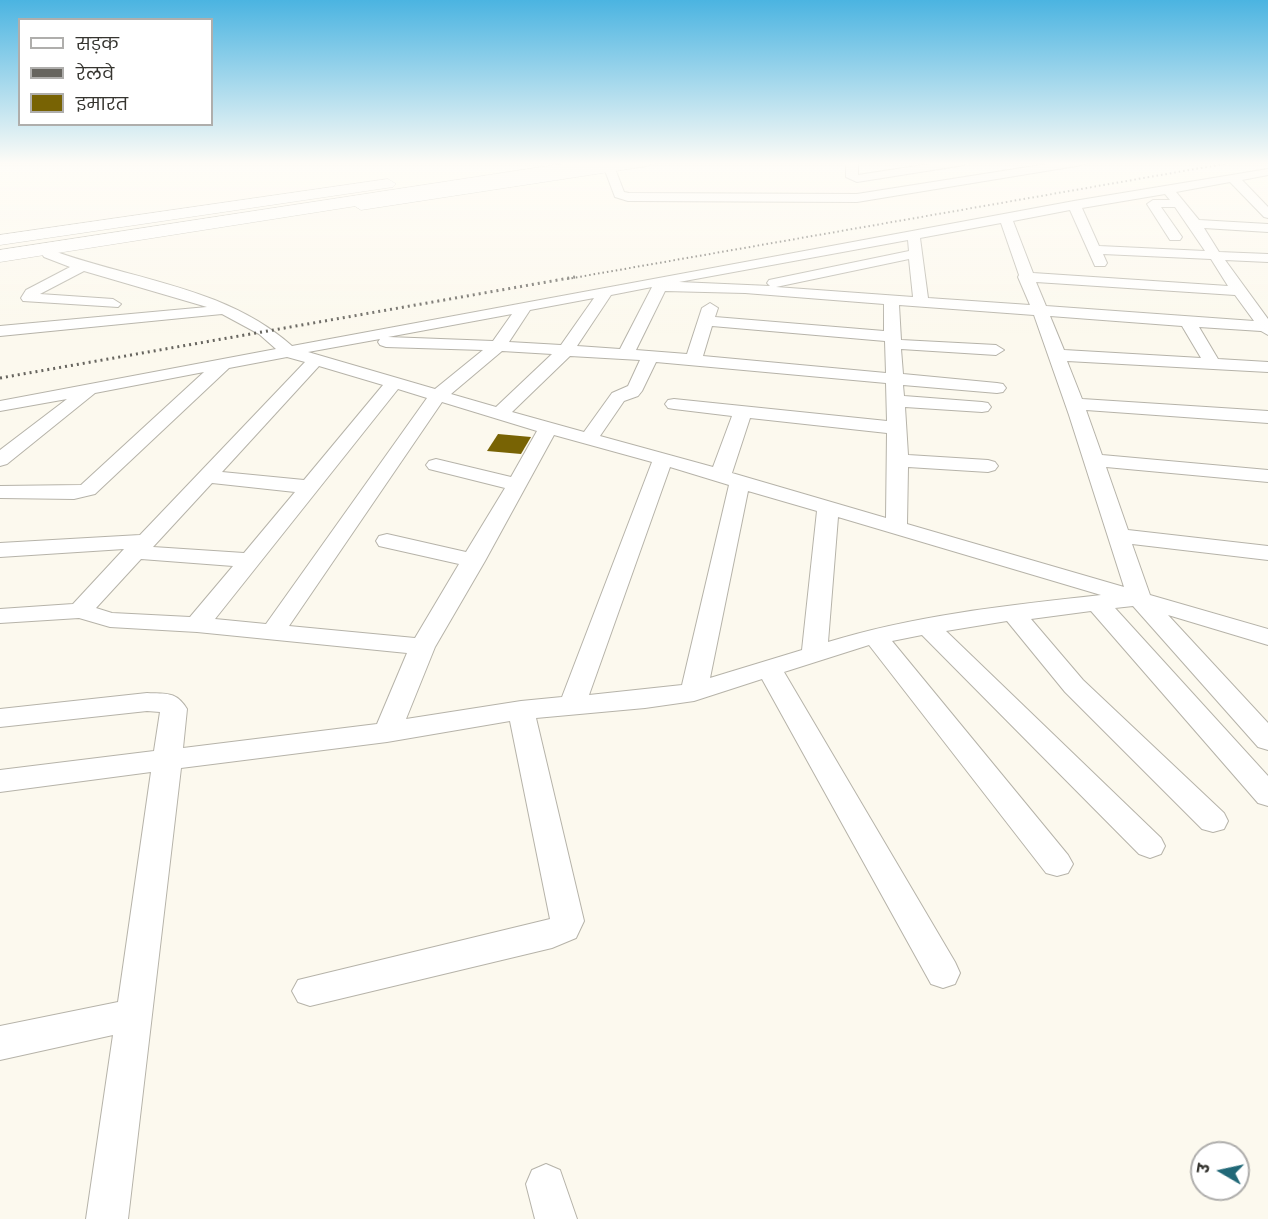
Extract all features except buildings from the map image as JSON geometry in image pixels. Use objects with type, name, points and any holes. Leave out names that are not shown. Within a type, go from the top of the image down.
[{"type":"highway","points":[[1,258],[227,219]]},
{"type":"highway","points":[[1,258],[256,219]]},
{"type":"main road","points":[[0,240],[144,219]]},
{"type":"main road","points":[[1,258],[49,254],[269,219]]},
{"type":"street","points":[[0,406],[913,233],[1001,219]]},
{"type":"street","points":[[1006,219],[1025,277],[1057,355],[1094,460],[1139,598],[1268,740]]},
{"type":"street","points":[[1080,219],[1108,282]]},
{"type":"street","points":[[1163,219],[1175,237]]},
{"type":"street","points":[[1191,219],[1225,272],[1267,329]]},
{"type":"street","points":[[1195,224],[1268,228]]},
{"type":"street","points":[[913,233],[921,302]]},
{"type":"street","points":[[1094,250],[1268,258]]},
{"type":"street","points":[[49,254],[80,267],[169,291],[225,310],[266,332],[289,352],[548,428],[663,459],[1268,637]]},
{"type":"street","points":[[745,289],[916,254]]},
{"type":"street","points":[[80,267],[31,293],[28,298],[113,304]]},
{"type":"street","points":[[1225,272],[1246,273]]},
{"type":"street","points":[[1025,277],[1240,291]]},
{"type":"street","points":[[626,355],[660,286],[891,299],[1187,320],[1267,329]]},
{"type":"street","points":[[500,413],[566,351],[606,291]]},
{"type":"street","points":[[891,299],[898,460],[896,529]]},
{"type":"street","points":[[273,632],[437,396],[498,346],[525,306]]},
{"type":"street","points":[[0,331],[225,310]]},
{"type":"street","points":[[693,360],[708,314],[894,340],[996,350]]},
{"type":"street","points":[[1187,320],[1212,363]]},
{"type":"street","points":[[363,336],[387,342],[498,346],[650,356],[997,388]]},
{"type":"street","points":[[1057,355],[1268,367]]},
{"type":"street","points":[[588,439],[618,397],[632,392],[636,387],[650,356]]},
{"type":"street","points":[[80,611],[316,360]]},
{"type":"street","points":[[0,492],[74,493],[88,490],[222,365]]},
{"type":"street","points":[[197,625],[394,383]]},
{"type":"street","points":[[0,460],[89,390]]},
{"type":"street","points":[[896,401],[982,407]]},
{"type":"street","points":[[674,404],[897,428]]},
{"type":"street","points":[[1074,404],[1268,417]]},
{"type":"street","points":[[694,692],[743,412]]},
{"type":"street","points":[[387,732],[422,647],[474,561],[548,428]]},
{"type":"street","points":[[572,705],[663,459]]},
{"type":"street","points":[[898,460],[988,466]]},
{"type":"street","points":[[1094,460],[1268,476]]},
{"type":"street","points":[[436,465],[517,485]]},
{"type":"street","points":[[206,476],[309,487]]},
{"type":"street","points":[[814,654],[828,509]]},
{"type":"street","points":[[1119,536],[1268,553]]},
{"type":"street","points":[[387,541],[474,561]]},
{"type":"street","points":[[0,549],[139,547],[250,560]]},
{"type":"street","points":[[0,781],[387,732],[521,710],[645,699],[694,692],[875,636],[1014,614],[1139,598]]},
{"type":"street","points":[[1097,603],[1268,795]]},
{"type":"street","points":[[0,616],[80,611],[110,620],[197,625],[422,647]]},
{"type":"street","points":[[1014,614],[1074,686],[1213,821]]},
{"type":"street","points":[[928,627],[1150,846]]},
{"type":"street","points":[[875,636],[1057,864]]},
{"type":"street","points":[[770,670],[943,974]]},
{"type":"street","points":[[0,718],[147,702],[169,703],[174,709],[107,1219]]},
{"type":"street","points":[[310,991],[552,934],[564,928],[567,921],[521,710]]},
{"type":"street","points":[[0,1043],[133,1015]]},
{"type":"railway","points":[[567,279],[910,219]]},
{"type":"railway","points":[[0,378],[575,277]]}]
